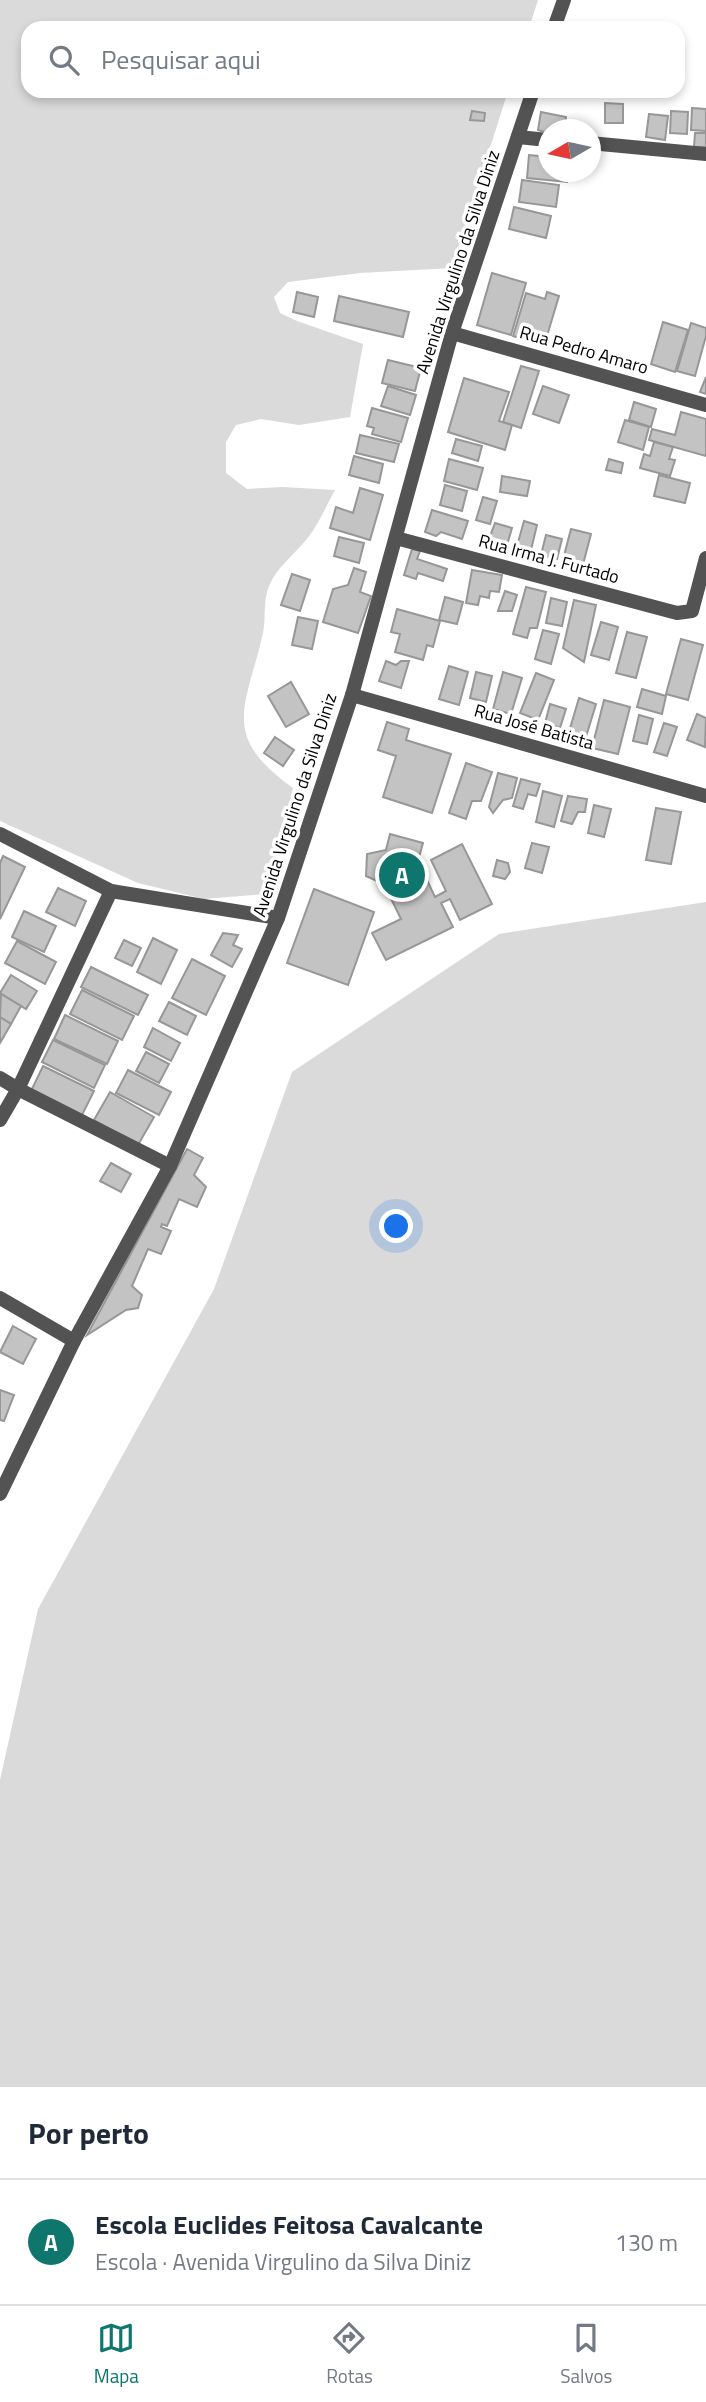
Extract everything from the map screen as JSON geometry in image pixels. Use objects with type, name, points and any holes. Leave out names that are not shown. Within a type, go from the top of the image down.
[{"type":"street","points":[[556,21],[564,0]]},
{"type":"street","name":"Avenida Virgulino da Silva Diniz","points":[[0,1494],[74,1341],[170,1166],[278,918],[352,695],[453,333],[531,98]]},
{"type":"street","points":[[518,137],[538,138]]},
{"type":"street","points":[[601,144],[706,154]]},
{"type":"street","name":"Rua Pedro Amaro","points":[[453,333],[706,405]]},
{"type":"street","name":"Rua Irma J. Furtado","points":[[396,538],[677,613],[692,611],[706,558]]},
{"type":"street","name":"Rua José Batista","points":[[352,695],[706,796]]},
{"type":"street","points":[[0,834],[111,891],[278,918]]},
{"type":"street","points":[[0,1120],[18,1089],[111,891]]},
{"type":"street","points":[[0,1078],[170,1166]]},
{"type":"street","points":[[0,1298],[74,1341]]},
{"type":"shaded area","points":[[0,0],[538,0],[531,21],[21,21],[21,98],[506,98],[452,268],[360,273],[288,282],[274,297],[280,313],[363,344],[350,417],[299,425],[261,419],[236,425],[226,442],[226,473],[247,489],[283,487],[335,490],[310,534],[281,567],[269,586],[263,633],[246,701],[244,719],[247,735],[255,752],[293,788],[266,894],[204,899],[138,883],[0,821]]},
{"type":"shaded area","points":[[706,902],[706,2087],[0,2087],[0,1780],[38,1609],[214,1289],[292,1072],[499,934]]},
{"type":"building","points":[[605,103],[623,104],[623,123],[605,123]]},
{"type":"building","points":[[692,108],[706,109],[706,131],[691,130]]},
{"type":"building","points":[[472,111],[485,113],[484,121],[470,120]]},
{"type":"building","points":[[671,111],[688,112],[687,134],[670,133]]},
{"type":"building","points":[[541,112],[566,117],[566,119],[540,119]]},
{"type":"building","points":[[649,114],[668,116],[665,140],[646,137]]},
{"type":"building","points":[[695,133],[706,133],[706,147],[694,147]]},
{"type":"building","points":[[529,155],[538,156],[538,179],[527,178]]},
{"type":"building","points":[[522,180],[559,185],[556,207],[519,202]]},
{"type":"building","points":[[514,207],[551,216],[546,238],[509,229]]},
{"type":"building","points":[[492,273],[526,283],[511,335],[477,325]]},
{"type":"building","points":[[297,292],[318,297],[314,317],[293,312]]},
{"type":"building","points":[[547,292],[559,296],[544,346],[513,336],[526,293],[545,299]]},
{"type":"building","points":[[339,296],[409,312],[403,337],[334,321]]},
{"type":"building","points":[[663,322],[688,330],[675,372],[651,364]]},
{"type":"building","points":[[691,323],[706,328],[695,376],[677,371]]},
{"type":"building","points":[[388,360],[421,368],[415,391],[382,383]]},
{"type":"building","points":[[521,366],[539,371],[521,428],[503,422]]},
{"type":"building","points":[[706,377],[706,394],[700,392]]},
{"type":"building","points":[[464,378],[509,392],[499,421],[512,425],[505,450],[448,432]]},
{"type":"building","points":[[388,386],[416,395],[410,415],[381,406]]},
{"type":"building","points":[[543,386],[569,395],[559,423],[533,414]]},
{"type":"building","points":[[634,402],[656,409],[651,427],[629,420]]},
{"type":"building","points":[[372,408],[408,418],[401,442],[372,434],[374,428],[367,426]]},
{"type":"building","points":[[681,412],[706,419],[706,456],[649,440],[652,429],[675,435]]},
{"type":"building","points":[[625,420],[649,427],[643,450],[618,442]]},
{"type":"building","points":[[360,435],[399,444],[394,462],[356,453]]},
{"type":"building","points":[[456,439],[482,446],[478,461],[452,453]]},
{"type":"building","points":[[654,442],[673,447],[669,459],[675,460],[670,476],[640,468],[644,454],[650,456]]},
{"type":"building","points":[[354,456],[383,464],[379,483],[349,475]]},
{"type":"building","points":[[449,459],[483,468],[477,490],[444,481]]},
{"type":"building","points":[[609,459],[623,463],[621,473],[606,470]]},
{"type":"building","points":[[659,475],[690,483],[685,503],[654,496]]},
{"type":"building","points":[[502,476],[530,481],[527,496],[500,492]]},
{"type":"building","points":[[445,485],[467,491],[462,511],[440,505]]},
{"type":"building","points":[[360,488],[383,495],[370,540],[330,528],[336,507],[353,513]]},
{"type":"building","points":[[483,497],[497,501],[490,524],[476,520]]},
{"type":"building","points":[[432,510],[468,521],[462,539],[441,532],[436,536],[425,532]]},
{"type":"building","points":[[524,521],[537,525],[531,550],[517,546]]},
{"type":"building","points":[[495,523],[512,528],[507,545],[489,539]]},
{"type":"building","points":[[571,529],[591,534],[581,572],[561,567]]},
{"type":"building","points":[[546,535],[562,539],[557,559],[541,555]]},
{"type":"building","points":[[339,537],[364,543],[359,563],[334,556]]},
{"type":"building","points":[[412,549],[420,551],[417,559],[447,569],[443,581],[418,573],[416,579],[404,575]]},
{"type":"building","points":[[354,568],[366,572],[360,592],[371,596],[358,633],[323,622],[333,589],[348,585]]},
{"type":"building","points":[[472,570],[502,575],[499,592],[490,591],[489,598],[480,596],[478,605],[466,603]]},
{"type":"building","points":[[292,574],[310,580],[300,611],[281,605]]},
{"type":"building","points":[[526,587],[546,592],[537,628],[530,628],[527,638],[513,634]]},
{"type":"building","points":[[505,591],[517,595],[512,611],[498,611]]},
{"type":"building","points":[[445,597],[463,602],[457,624],[439,620]]},
{"type":"building","points":[[551,598],[567,602],[562,626],[546,623]]},
{"type":"building","points":[[574,600],[596,605],[584,662],[563,648]]},
{"type":"building","points":[[397,609],[440,621],[433,647],[427,645],[423,660],[395,652],[400,634],[391,632]]},
{"type":"building","points":[[298,617],[318,621],[312,649],[292,645]]},
{"type":"building","points":[[601,622],[618,627],[609,660],[591,655]]},
{"type":"building","points":[[543,630],[559,634],[551,664],[535,659]]},
{"type":"building","points":[[627,632],[647,637],[636,678],[616,673]]},
{"type":"building","points":[[681,639],[703,645],[688,700],[666,694]]},
{"type":"building","points":[[386,661],[396,665],[401,661],[409,661],[401,688],[379,681]]},
{"type":"building","points":[[449,666],[468,672],[459,705],[439,699]]},
{"type":"building","points":[[476,672],[492,676],[486,702],[470,698]]},
{"type":"building","points":[[503,672],[522,678],[511,714],[493,709]]},
{"type":"building","points":[[536,673],[554,680],[538,720],[520,713]]},
{"type":"building","points":[[291,682],[309,714],[286,727],[268,696]]},
{"type":"building","points":[[642,689],[666,696],[662,714],[637,707]]},
{"type":"building","points":[[579,698],[596,704],[585,740],[568,735]]},
{"type":"building","points":[[604,700],[630,707],[618,754],[592,748]]},
{"type":"building","points":[[550,704],[566,709],[560,728],[545,723]]},
{"type":"building","points":[[697,714],[706,718],[705,747],[687,740]]},
{"type":"building","points":[[639,715],[653,719],[647,744],[633,741]]},
{"type":"building","points":[[387,722],[409,729],[406,740],[451,754],[432,813],[383,797],[396,756],[378,750]]},
{"type":"building","points":[[664,723],[677,727],[667,756],[654,752]]},
{"type":"building","points":[[275,737],[294,750],[283,766],[264,753]]},
{"type":"building","points":[[466,763],[492,772],[481,801],[472,801],[466,819],[449,813]]},
{"type":"building","points":[[498,773],[517,778],[512,798],[503,800],[493,813],[489,807]]},
{"type":"building","points":[[521,779],[540,784],[536,796],[528,794],[523,809],[513,806]]},
{"type":"building","points":[[543,791],[562,796],[554,827],[536,822]]},
{"type":"building","points":[[568,796],[587,799],[585,812],[578,812],[572,824],[561,821]]},
{"type":"building","points":[[594,805],[611,809],[604,837],[588,833]]},
{"type":"building","points":[[656,808],[681,812],[671,864],[646,860]]},
{"type":"building","points":[[390,834],[423,843],[418,861],[435,897],[446,891],[431,860],[462,844],[492,904],[460,920],[450,899],[441,903],[453,927],[386,960],[372,933],[401,919],[384,884],[366,876],[367,854],[386,850]]},
{"type":"building","points":[[532,843],[549,847],[542,873],[525,868]]},
{"type":"building","points":[[3,856],[25,867],[0,919],[0,863]]},
{"type":"building","points":[[497,860],[508,863],[510,872],[505,879],[493,876]]},
{"type":"building","points":[[58,888],[86,901],[75,926],[46,912]]},
{"type":"building","points":[[314,889],[374,912],[348,985],[287,963]]},
{"type":"building","points":[[24,911],[56,926],[44,952],[12,937]]},
{"type":"building","points":[[223,933],[238,935],[233,945],[242,949],[232,967],[211,955]]},
{"type":"building","points":[[153,938],[177,950],[161,984],[137,972]]},
{"type":"building","points":[[124,940],[141,948],[132,966],[115,958]]},
{"type":"building","points":[[17,941],[56,962],[45,984],[5,963]]},
{"type":"building","points":[[192,959],[225,976],[206,1015],[172,998]]},
{"type":"building","points":[[91,967],[148,995],[138,1015],[81,987]]},
{"type":"building","points":[[11,975],[37,991],[26,1009],[0,993]]},
{"type":"building","points":[[82,990],[134,1016],[122,1040],[70,1014]]},
{"type":"building","points":[[1,994],[21,1006],[11,1024],[0,1017]]},
{"type":"building","points":[[169,1002],[196,1016],[187,1035],[159,1021]]},
{"type":"building","points":[[65,1015],[118,1041],[107,1064],[54,1039]]},
{"type":"building","points":[[0,1017],[11,1024],[0,1043]]},
{"type":"building","points":[[153,1028],[180,1043],[171,1061],[144,1047]]},
{"type":"building","points":[[53,1040],[105,1065],[94,1088],[42,1062]]},
{"type":"building","points":[[146,1052],[169,1064],[159,1083],[136,1071]]},
{"type":"building","points":[[43,1066],[94,1091],[81,1117],[30,1093]]},
{"type":"building","points":[[128,1070],[171,1092],[159,1115],[116,1093]]},
{"type":"building","points":[[110,1092],[154,1117],[138,1145],[94,1120]]},
{"type":"building","points":[[187,1149],[203,1158],[194,1175],[206,1187],[197,1207],[179,1199],[167,1226],[162,1224],[161,1227],[171,1231],[161,1254],[148,1249],[132,1286],[142,1295],[138,1308],[126,1310],[87,1335]]},
{"type":"building","points":[[111,1163],[131,1174],[121,1192],[100,1181]]},
{"type":"building","points":[[13,1326],[36,1339],[23,1364],[0,1352]]},
{"type":"building","points":[[0,1390],[14,1395],[4,1421],[0,1420]]},
{"type":"place","name":"Escola Euclides Feitosa Cavalcante","points":[[402,875]]}]
